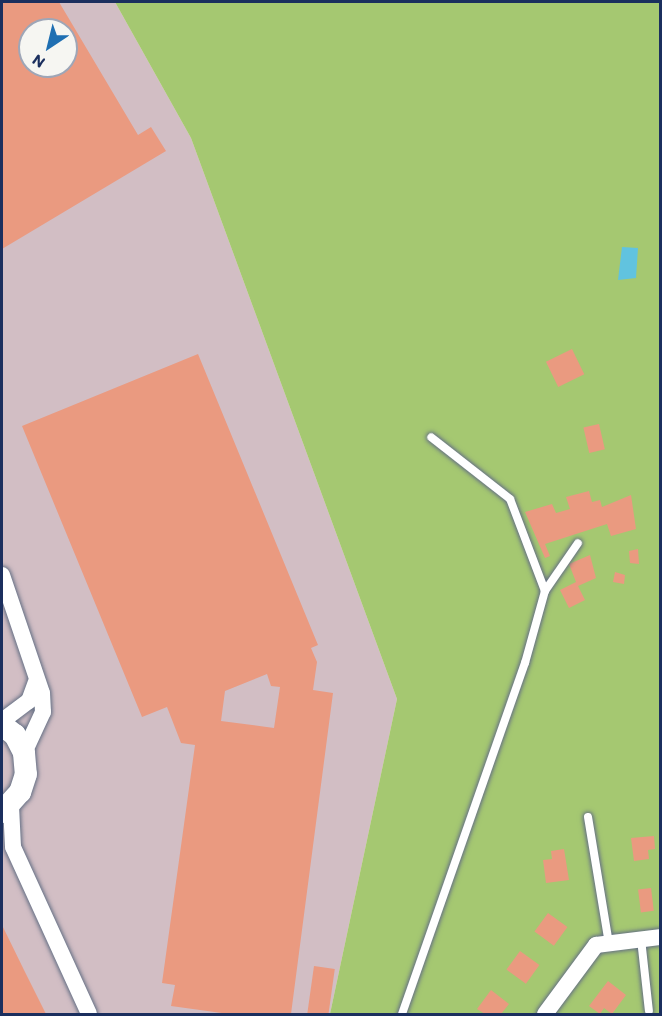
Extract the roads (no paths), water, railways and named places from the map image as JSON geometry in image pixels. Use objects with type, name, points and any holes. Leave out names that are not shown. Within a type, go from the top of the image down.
[{"type":"main road","points":[[2,723],[15,735],[24,753],[26,774],[6,809]]},
{"type":"street","points":[[2,575],[36,682],[42,693],[43,712],[24,753]]},
{"type":"street","points":[[2,723],[29,701],[36,682]]},
{"type":"street","points":[[6,809],[7,843],[89,1014]]},
{"type":"street","points":[[545,1014],[596,945],[660,937]]},
{"type":"lane","points":[[431,437],[510,499],[545,591]]},
{"type":"lane","points":[[402,1014],[525,663],[545,591],[578,543]]},
{"type":"lane","points":[[588,817],[609,944]]},
{"type":"lane","points":[[641,939],[649,1011]]},
{"type":"water","points":[[622,247],[638,248],[636,278],[618,280]]}]
